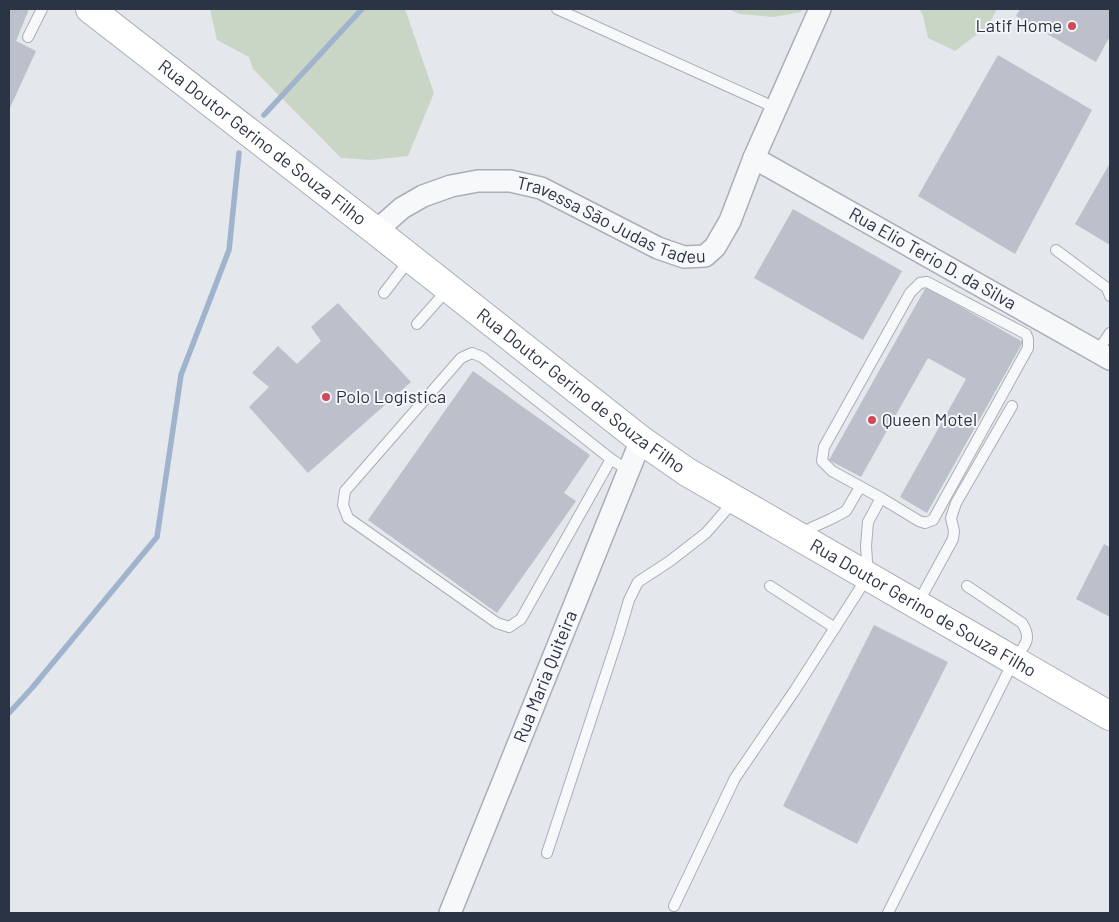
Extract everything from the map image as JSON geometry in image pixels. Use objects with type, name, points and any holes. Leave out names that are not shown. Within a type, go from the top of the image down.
[{"type":"main road","name":"Rua Doutor Gerino de Souza Filho","points":[[90,9],[411,258],[641,440],[687,472],[1110,716]]},
{"type":"street","name":"Travessa São Judas Tadeu","points":[[376,231],[402,208],[423,196],[451,186],[478,181],[510,181],[541,188],[658,248],[684,257],[705,256],[715,247],[730,221],[754,158],[820,9]]},
{"type":"street","name":"Rua Elio Terio D. da Silva","points":[[754,158],[1104,356]]},
{"type":"street","name":"Rua Maria Quiteira","points":[[450,913],[641,440]]},
{"type":"lane","points":[[28,38],[42,9]]},
{"type":"lane","points":[[557,9],[776,108]]},
{"type":"lane","points":[[1056,250],[1107,288],[1110,296]]},
{"type":"lane","points":[[384,293],[411,258]]},
{"type":"lane","points":[[928,282],[1026,334],[1028,348],[933,520],[925,523],[919,521],[860,487],[832,471],[822,461],[824,447],[910,293],[920,283],[928,282]]},
{"type":"lane","points":[[417,324],[449,289]]},
{"type":"lane","points":[[1104,356],[1110,333]]},
{"type":"lane","points":[[611,459],[521,619],[508,627],[497,623],[348,518],[343,505],[345,491],[461,358],[472,353],[482,357],[611,459],[629,471]]},
{"type":"lane","points":[[917,604],[953,539],[954,531],[951,518],[956,503],[1012,406]]},
{"type":"lane","points":[[797,534],[846,510],[860,487]]},
{"type":"lane","points":[[674,906],[735,778],[795,690],[868,576],[866,546],[868,522],[881,498]]},
{"type":"lane","points":[[546,853],[629,600],[638,582],[670,561],[706,533],[736,499]]},
{"type":"lane","points":[[770,586],[835,628]]},
{"type":"lane","points":[[888,913],[1014,660],[1026,642],[1027,631],[1022,623],[967,586]]},
{"type":"green space","points":[[210,9],[405,9],[434,93],[408,156],[371,160],[341,158],[253,69],[249,57],[217,40]]},
{"type":"green space","points":[[728,9],[802,9],[801,12],[774,17],[740,14]]},
{"type":"green space","points":[[919,9],[997,9],[988,26],[955,51],[928,38],[923,15]]},
{"type":"building","points":[[9,9],[29,9],[16,41],[36,51],[9,110]]},
{"type":"building","name":"Latif Home","points":[[1020,9],[1110,9],[1110,36],[1096,62],[1016,16]]},
{"type":"building","points":[[998,55],[1092,110],[1015,254],[918,196]]},
{"type":"building","points":[[1110,163],[1110,245],[1075,224]]},
{"type":"building","points":[[793,209],[902,271],[863,340],[754,278]]},
{"type":"building","name":"Queen Motel","points":[[926,287],[1023,342],[927,513],[900,497],[966,379],[928,358],[861,477],[829,460]]},
{"type":"building","name":"Polo Logistica","points":[[338,303],[411,382],[308,473],[249,407],[269,387],[252,373],[278,346],[297,364],[321,341],[311,327]]},
{"type":"building","points":[[473,371],[590,455],[564,493],[576,501],[497,613],[368,520]]},
{"type":"building","points":[[1104,544],[1110,547],[1110,617],[1076,599]]},
{"type":"building","points":[[874,625],[948,662],[857,844],[783,806]]},
{"type":"waterway","points":[[264,115],[362,9]]},
{"type":"waterway","points":[[9,713],[32,688],[157,537],[181,375],[229,250],[239,153]]},
{"type":"place","name":"Latif Home","points":[[1072,26]]},
{"type":"place","name":"Polo Logistica","points":[[326,397]]},
{"type":"place","name":"Queen Motel","points":[[872,420]]}]
